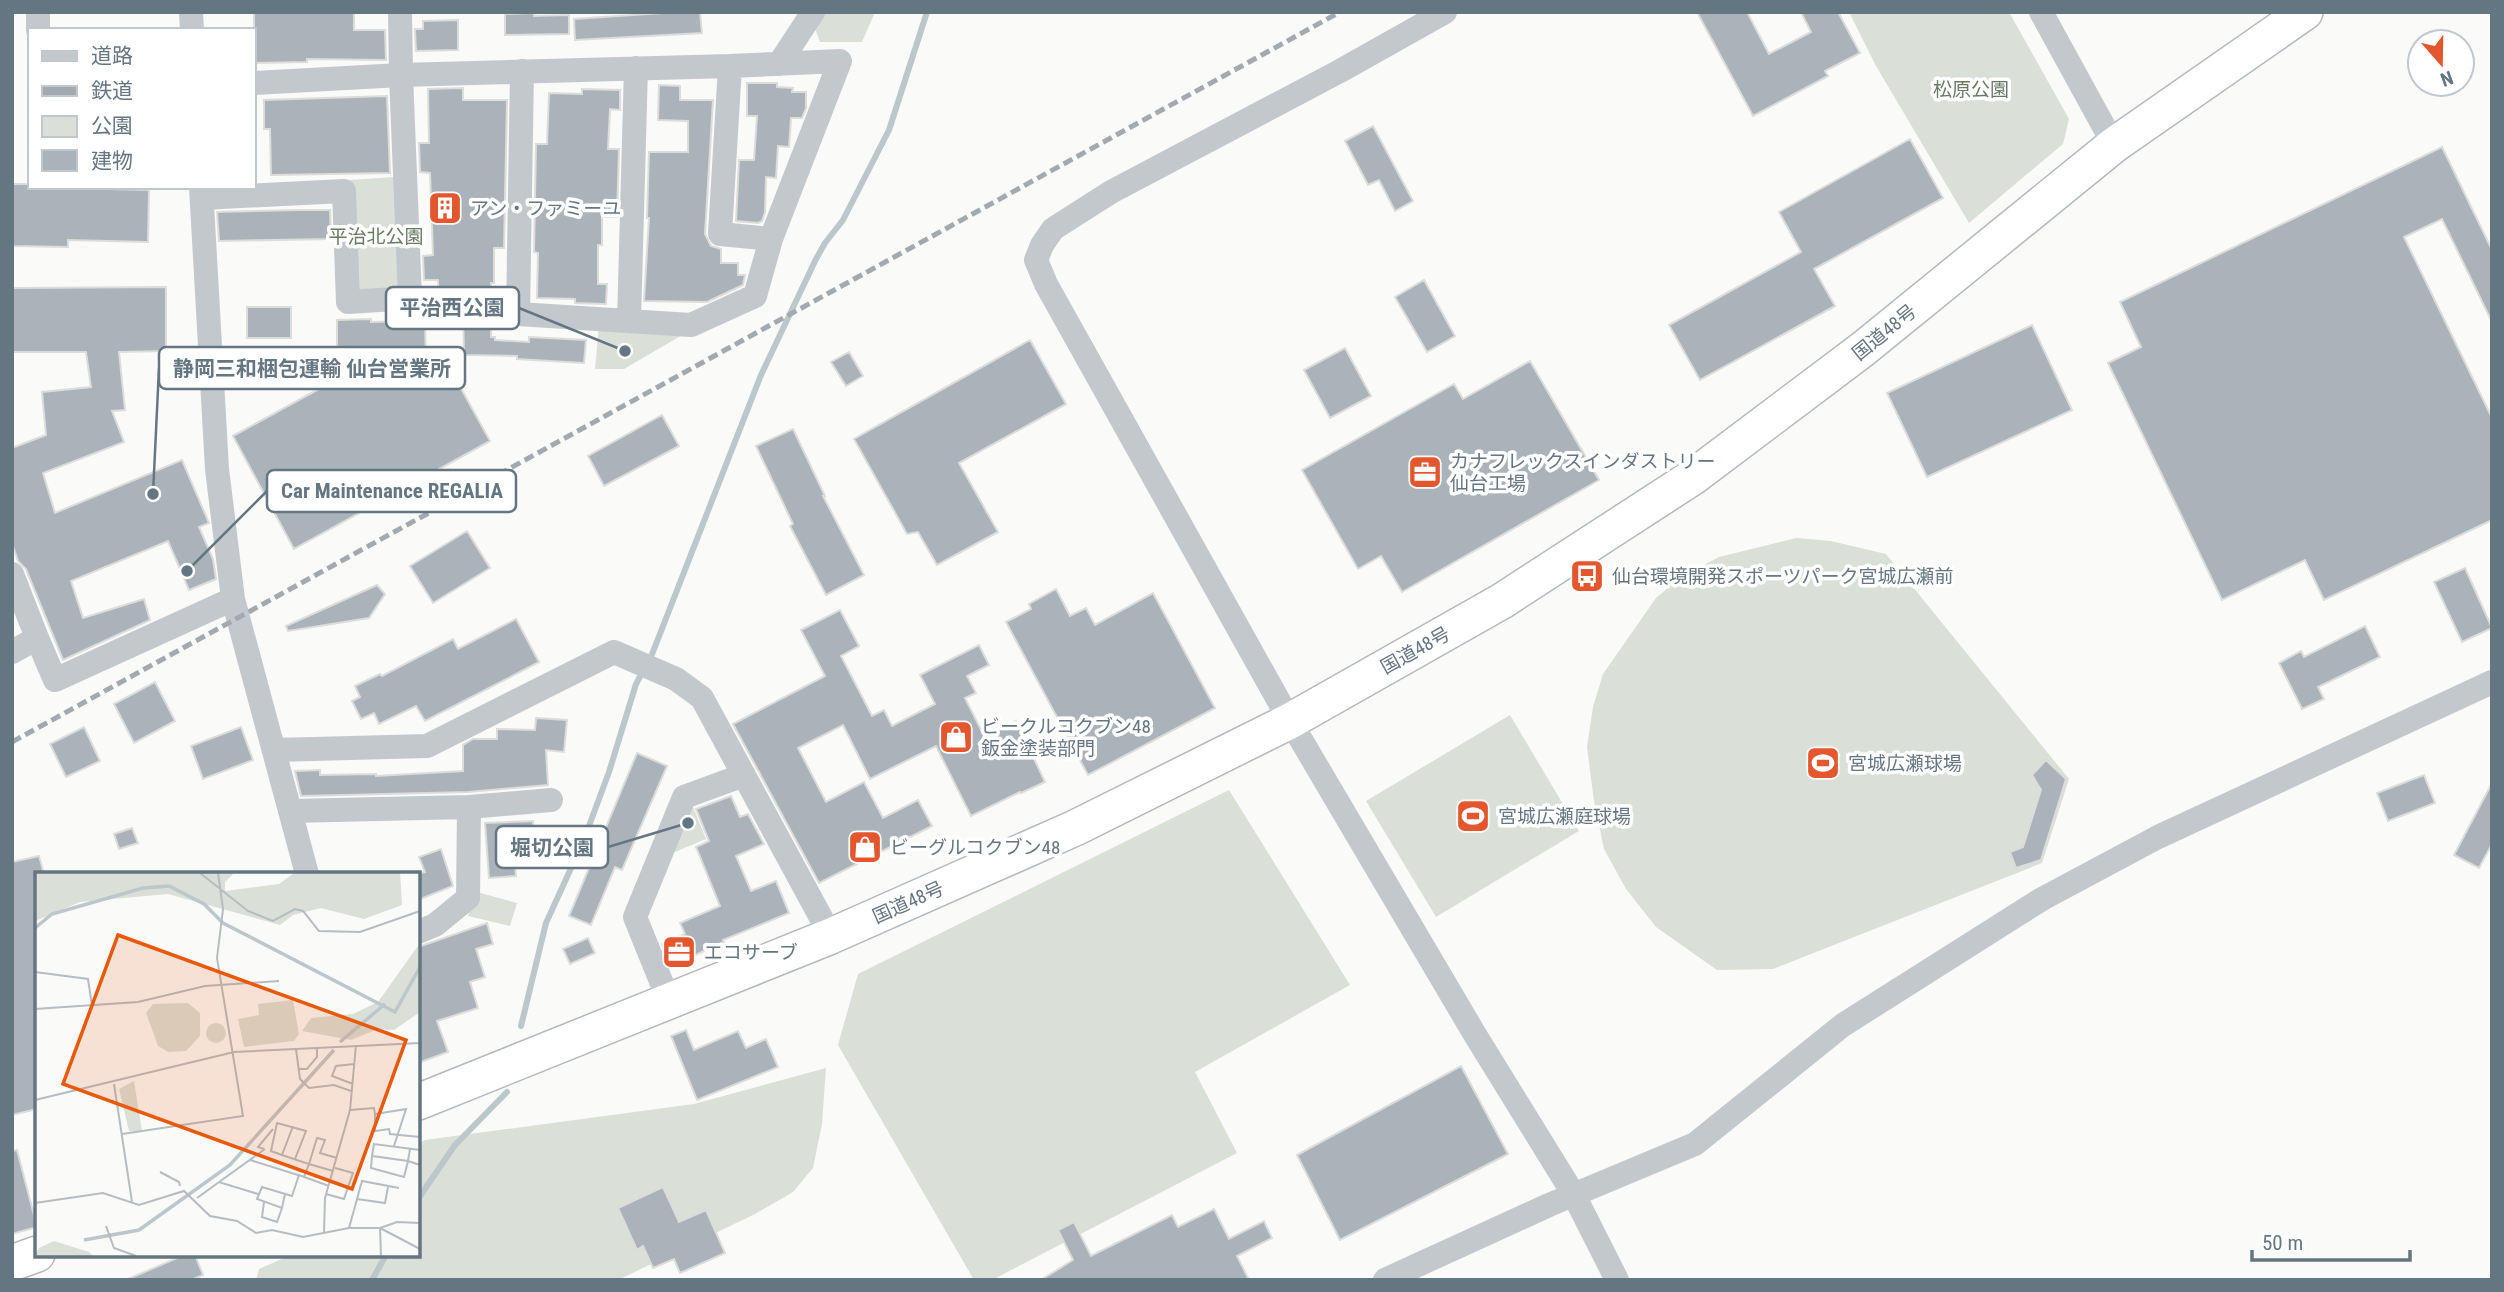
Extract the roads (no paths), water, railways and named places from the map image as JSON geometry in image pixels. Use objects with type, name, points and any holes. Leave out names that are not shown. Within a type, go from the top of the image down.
[{"type":"highway","name":"国道48号","points":[[420,1101],[831,936],[1075,828],[1290,720],[1502,601],[1693,477],[1863,349],[2114,145],[2305,12]]},
{"type":"highway","points":[[12,1263],[35,1255]]},
{"type":"street","points":[[306,872],[233,599],[217,469],[201,192],[344,191],[348,302],[410,298],[400,12]]},
{"type":"street","points":[[779,64],[813,12]]},
{"type":"street","points":[[1445,12],[1340,71],[1111,192],[1053,229],[1036,260],[1046,285],[1290,720],[1474,1033],[1574,1195],[1617,1280]]},
{"type":"street","points":[[2041,12],[2114,145]]},
{"type":"street","points":[[256,83],[401,75],[522,71],[730,66],[840,61],[771,239],[755,296],[691,325],[518,314],[522,71]]},
{"type":"street","points":[[730,66],[720,234],[771,239]]},
{"type":"street","points":[[629,321],[636,68]]},
{"type":"street","points":[[12,574],[55,680],[233,599]]},
{"type":"street","points":[[12,652],[37,638]]},
{"type":"street","points":[[274,750],[427,746],[614,652],[676,679],[702,698],[831,936]]},
{"type":"street","points":[[1385,1280],[1695,1144],[1843,1026],[2042,899],[2158,837],[2492,682]]},
{"type":"street","points":[[669,1001],[635,917],[684,797],[744,775]]},
{"type":"street","points":[[290,811],[469,807],[551,800]]},
{"type":"street","points":[[420,931],[435,925],[468,898],[469,807]]},
{"type":"waterway","points":[[649,662],[761,375],[816,259],[843,220],[889,130],[927,12]]},
{"type":"waterway","points":[[521,1026],[546,923],[583,842],[609,772],[636,684],[643,671]]},
{"type":"waterway","points":[[420,1196],[455,1145],[507,1092]]},
{"type":"waterway","points":[[372,1280],[385,1257]]},
{"type":"railway","points":[[12,742],[1340,12]]},
{"type":"place","name":"アン・ファミーユ","points":[[445,208]]},
{"type":"place","name":"平治西公園","points":[[625,351]]},
{"type":"place","name":"カナフレックスインダストリー 仙台工場","points":[[1425,472]]},
{"type":"place","name":"静岡三和梱包運輸 仙台営業所","points":[[153,494]]},
{"type":"place","name":"Car Maintenance REGALIA","points":[[187,571]]},
{"type":"place","name":"仙台環境開発スポーツパーク宮城広瀬前","points":[[1587,576]]},
{"type":"place","name":"ビークルコクブン48 鈑金塗装部門","points":[[956,737]]},
{"type":"place","name":"宮城広瀬球場","points":[[1823,763]]},
{"type":"place","name":"宮城広瀬庭球場","points":[[1473,816]]},
{"type":"place","name":"堀切公園","points":[[688,823]]},
{"type":"place","name":"ビーグルコクブン48","points":[[865,847]]},
{"type":"place","name":"エコサーブ","points":[[679,952]]},
{"type":"park label","name":"松原公園","points":[[1971,89]]},
{"type":"park label","name":"平治北公園","points":[[376,236]]}]
